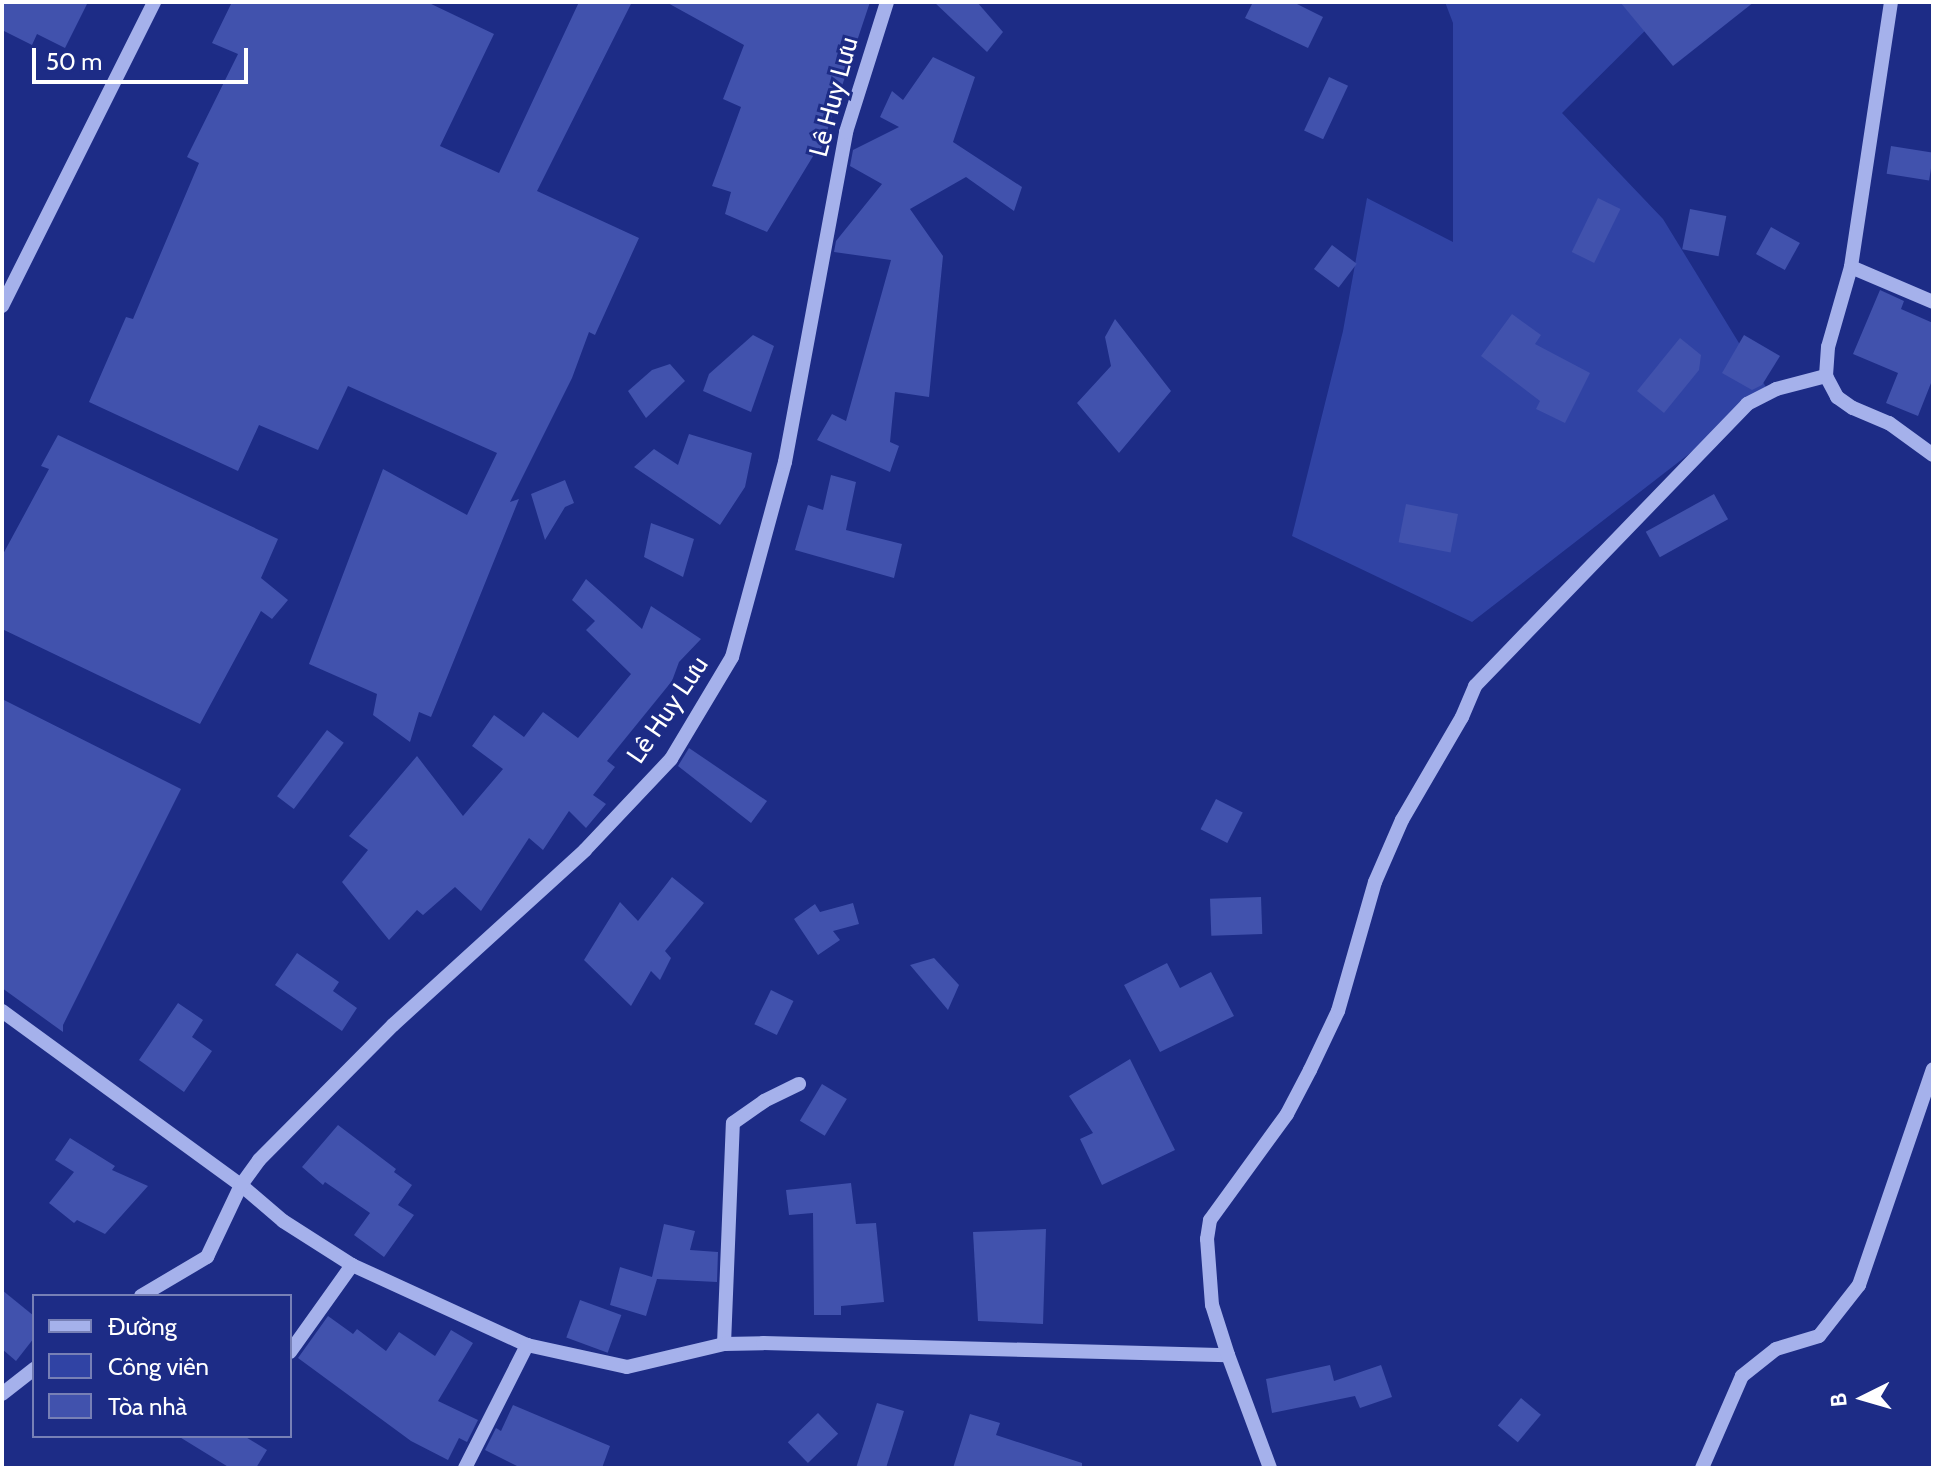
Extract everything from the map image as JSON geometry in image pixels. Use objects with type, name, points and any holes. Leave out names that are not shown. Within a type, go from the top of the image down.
[{"type":"street","points":[[2,306],[154,2]]},
{"type":"street","name":"Lê Huy Lưu","points":[[144,1294],[207,1257],[241,1185],[259,1160],[393,1025],[585,850],[671,759],[732,657],[785,462],[846,132],[887,2]]},
{"type":"street","points":[[1891,2],[1851,267],[1828,347],[1826,376],[1837,397],[1853,408],[1889,423],[1932,450]]},
{"type":"street","points":[[1851,267],[1933,302]]},
{"type":"street","points":[[1270,1468],[1212,1305],[1207,1239],[1210,1220],[1287,1114],[1310,1070],[1338,1011],[1375,882],[1402,820],[1462,717],[1475,686],[1747,404],[1776,389],[1826,376]]},
{"type":"street","points":[[2,1011],[241,1185],[283,1221],[352,1265],[527,1345],[627,1367],[724,1344],[1228,1355]]},
{"type":"street","points":[[1702,1468],[1742,1376],[1776,1349],[1819,1336],[1859,1285],[1933,1069]]},
{"type":"street","points":[[724,1344],[733,1123],[764,1101],[799,1084]]},
{"type":"street","points":[[292,1349],[352,1265]]},
{"type":"street","points":[[465,1468],[527,1345]]},
{"type":"street","points":[[2,1394],[32,1371]]},
{"type":"green space","points":[[1445,2],[1674,2],[1562,113],[1663,219],[1769,392],[1472,622],[1292,536],[1343,331],[1367,198],[1453,242],[1453,23]]},
{"type":"building","points":[[2,2],[88,2],[65,48],[37,34],[32,45],[2,30]]},
{"type":"building","points":[[232,2],[427,2],[494,34],[440,146],[499,173],[579,2],[632,2],[537,191],[639,238],[595,335],[589,332],[572,378],[510,502],[519,499],[431,717],[419,712],[410,742],[373,715],[377,694],[309,664],[383,469],[467,515],[497,453],[348,386],[318,450],[259,425],[238,471],[89,402],[126,317],[133,319],[199,163],[187,157],[238,54],[212,43]]},
{"type":"building","points":[[666,2],[870,2],[821,149],[818,148],[767,232],[725,214],[731,192],[712,186],[741,107],[723,99],[744,45]]},
{"type":"building","points":[[934,2],[977,2],[1003,32],[987,52]]},
{"type":"building","points":[[1253,2],[1293,2],[1323,17],[1308,48],[1245,18]]},
{"type":"building","points":[[1620,2],[1754,2],[1673,66]]},
{"type":"building","points":[[933,57],[975,77],[953,142],[1022,187],[1014,211],[966,177],[910,209],[943,256],[929,397],[895,392],[890,442],[899,446],[890,472],[817,440],[832,414],[846,421],[891,260],[834,252],[836,241],[882,184],[850,166],[853,150],[899,127],[880,117],[892,91],[903,100]]},
{"type":"building","points":[[1329,77],[1348,86],[1323,139],[1304,130]]},
{"type":"building","points":[[1891,146],[1933,153],[1929,180],[1887,174]]},
{"type":"building","points":[[1598,198],[1620,209],[1594,263],[1572,252]]},
{"type":"building","points":[[1690,209],[1726,216],[1718,256],[1682,249]]},
{"type":"building","points":[[1771,227],[1800,243],[1785,270],[1756,254]]},
{"type":"building","points":[[1332,245],[1357,264],[1339,288],[1314,269]]},
{"type":"building","points":[[1880,290],[1904,301],[1901,309],[1933,323],[1933,378],[1918,416],[1886,403],[1898,373],[1853,354]]},
{"type":"building","points":[[1512,314],[1541,335],[1535,344],[1590,373],[1565,423],[1536,409],[1540,401],[1481,356]]},
{"type":"building","points":[[1115,319],[1171,391],[1119,453],[1077,403],[1111,366],[1105,337]]},
{"type":"building","points":[[753,335],[774,346],[751,412],[703,391],[709,374]]},
{"type":"building","points":[[1744,335],[1780,356],[1762,385],[1752,390],[1722,373]]},
{"type":"building","points":[[1680,338],[1701,355],[1699,370],[1664,413],[1637,391]]},
{"type":"building","points":[[670,364],[685,381],[646,418],[628,391],[652,370]]},
{"type":"building","points":[[689,434],[752,453],[745,487],[720,525],[634,467],[654,449],[678,465]]},
{"type":"building","points":[[58,435],[278,539],[261,578],[288,600],[272,619],[261,611],[200,724],[2,629],[2,556],[49,469],[41,466]]},
{"type":"building","points":[[831,475],[856,482],[846,530],[902,544],[894,578],[795,550],[808,505],[823,510]]},
{"type":"building","points":[[565,480],[574,503],[565,507],[545,540],[531,494]]},
{"type":"building","points":[[1714,494],[1728,519],[1660,557],[1646,532]]},
{"type":"building","points":[[1406,504],[1458,514],[1451,552],[1399,542]]},
{"type":"building","points":[[651,523],[694,539],[683,577],[644,557]]},
{"type":"building","points":[[586,579],[642,629],[651,606],[701,639],[679,662],[672,681],[607,761],[615,767],[593,795],[606,804],[586,828],[569,811],[543,850],[529,838],[481,911],[455,887],[423,915],[417,910],[389,940],[342,882],[368,850],[349,836],[417,756],[463,816],[503,769],[472,746],[494,715],[524,737],[543,712],[578,738],[631,674],[586,630],[595,621],[572,600]]},
{"type":"building","points":[[2,699],[181,789],[63,1025],[63,1032],[2,988]]},
{"type":"building","points":[[327,730],[344,743],[294,809],[277,796]]},
{"type":"building","points":[[689,748],[767,801],[751,823],[678,766]]},
{"type":"building","points":[[1216,799],[1243,813],[1227,843],[1201,829]]},
{"type":"building","points":[[672,877],[704,903],[665,951],[671,958],[660,980],[651,971],[631,1006],[584,960],[620,902],[638,921]]},
{"type":"building","points":[[1261,897],[1262,934],[1211,936],[1210,899]]},
{"type":"building","points":[[853,903],[859,924],[833,931],[840,940],[818,955],[794,919],[815,904],[820,912]]},
{"type":"building","points":[[297,953],[339,982],[333,991],[357,1008],[342,1031],[275,985]]},
{"type":"building","points":[[934,958],[959,985],[948,1010],[910,965]]},
{"type":"building","points":[[1167,963],[1180,988],[1211,972],[1234,1016],[1160,1052],[1124,985]]},
{"type":"building","points":[[771,990],[793,1001],[777,1035],[754,1024]]},
{"type":"building","points":[[178,1003],[203,1020],[192,1037],[212,1051],[184,1092],[139,1060]]},
{"type":"building","points":[[1130,1059],[1175,1150],[1102,1185],[1080,1139],[1093,1133],[1069,1096]]},
{"type":"building","points":[[822,1084],[847,1099],[825,1136],[800,1121]]},
{"type":"building","points":[[338,1125],[412,1185],[398,1205],[414,1215],[384,1257],[354,1235],[370,1213],[325,1182],[323,1185],[302,1167]]},
{"type":"building","points":[[70,1138],[115,1166],[112,1170],[148,1186],[105,1234],[77,1220],[74,1223],[49,1203],[74,1172],[55,1160]]},
{"type":"building","points":[[851,1183],[856,1224],[876,1223],[884,1302],[841,1306],[841,1315],[814,1315],[813,1213],[789,1215],[786,1190]]},
{"type":"building","points":[[664,1224],[695,1231],[690,1250],[718,1252],[717,1282],[657,1279],[646,1316],[610,1305],[620,1267],[652,1277]]},
{"type":"building","points":[[1046,1229],[1043,1324],[978,1321],[973,1232]]},
{"type":"building","points":[[2,1290],[32,1314],[32,1341],[16,1361],[2,1349]]},
{"type":"building","points":[[580,1300],[621,1315],[608,1353],[566,1338]]},
{"type":"building","points":[[328,1316],[353,1334],[357,1329],[386,1351],[399,1332],[435,1356],[451,1330],[473,1343],[438,1401],[478,1420],[467,1442],[459,1438],[448,1460],[411,1441],[298,1358]]},
{"type":"building","points":[[1330,1365],[1334,1381],[1381,1365],[1392,1397],[1360,1408],[1355,1396],[1272,1413],[1266,1379]]},
{"type":"building","points":[[1521,1398],[1541,1415],[1518,1442],[1498,1426]]},
{"type":"building","points":[[877,1403],[904,1411],[886,1468],[856,1468]]},
{"type":"building","points":[[513,1405],[610,1446],[602,1468],[521,1468],[485,1450],[496,1428],[501,1431]]},
{"type":"building","points":[[818,1413],[838,1434],[808,1463],[788,1442]]},
{"type":"building","points":[[970,1414],[1000,1423],[996,1435],[1082,1463],[1082,1468],[953,1468]]},
{"type":"building","points":[[181,1438],[247,1438],[267,1450],[256,1468],[230,1468]]}]
